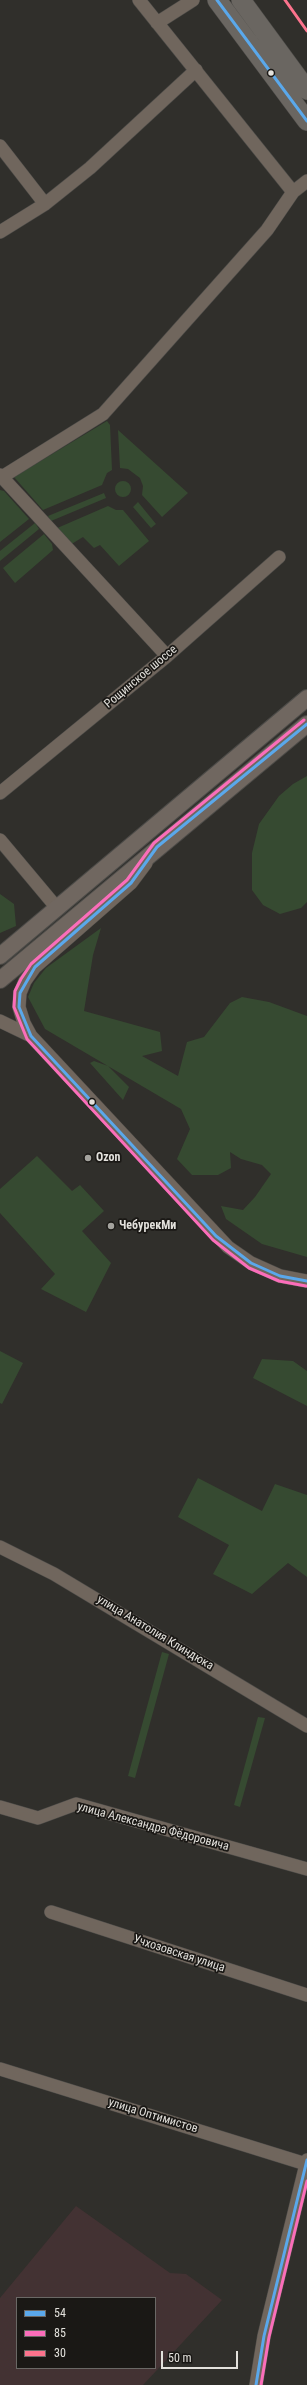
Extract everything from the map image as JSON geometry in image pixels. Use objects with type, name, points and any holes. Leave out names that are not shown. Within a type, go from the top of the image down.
[{"type":"highway","points":[[217,0],[307,121]]},
{"type":"highway","points":[[243,1],[307,90]]},
{"type":"main road","points":[[295,106],[307,132]]},
{"type":"main road","points":[[162,818],[225,756],[307,686]]},
{"type":"main road","points":[[0,956],[162,818],[307,698]]},
{"type":"main road","points":[[0,980],[307,724]]},
{"type":"main road","points":[[157,848],[233,794],[281,754],[307,738]]},
{"type":"street","points":[[139,0],[293,192]]},
{"type":"street","points":[[157,22],[192,0]]},
{"type":"street","points":[[0,232],[45,204],[90,168],[196,70]]},
{"type":"street","points":[[0,146],[45,204]]},
{"type":"street","points":[[167,656],[1,476],[103,414],[267,230],[293,192],[307,181]]},
{"type":"street","name":"Рощинское шоссе","points":[[0,793],[167,656],[279,557]]},
{"type":"street","points":[[0,840],[56,908]]},
{"type":"street","points":[[157,848],[131,883],[35,967],[25,981],[20,993],[19,1007],[31,1036],[228,1247],[251,1263],[280,1276],[307,1281]]},
{"type":"street","points":[[0,1021],[31,1036]]},
{"type":"street","name":"улица Анатолия Клиндюка","points":[[0,1547],[54,1574],[307,1726]]},
{"type":"street","name":"улица Александра Фёдоровича","points":[[0,1807],[38,1818],[76,1804],[307,1869]]},
{"type":"street","name":"Учхозовская улица","points":[[51,1912],[307,1995]]},
{"type":"street","name":"улица Оптимистов","points":[[0,2069],[307,2162]]},
{"type":"street","points":[[256,2385],[264,2336],[307,2162]]},
{"type":"shaded area","points":[[76,2206],[170,2273],[186,2274],[222,2300],[143,2385],[0,2385],[0,2298]]},
{"type":"green space","points":[[107,421],[110,425],[112,470],[107,473],[102,485],[43,510],[14,477]]},
{"type":"green space","points":[[118,430],[188,493],[162,517],[142,495],[143,486],[140,478],[128,469],[120,468]]},
{"type":"green space","points":[[123,481],[129,483],[131,489],[129,495],[123,497],[117,495],[115,489],[117,483]]},
{"type":"green space","points":[[0,490],[4,491],[29,519],[0,542]]},
{"type":"green space","points":[[104,493],[106,498],[51,521],[48,516]]},
{"type":"green space","points":[[138,502],[156,524],[151,528],[133,507]]},
{"type":"green space","points":[[108,506],[116,510],[123,510],[149,541],[119,566],[100,545],[94,548],[83,537],[70,545],[55,529]]},
{"type":"green space","points":[[35,523],[39,529],[0,561],[0,551]]},
{"type":"green space","points":[[44,534],[52,544],[53,550],[15,583],[3,568]]},
{"type":"green space","points":[[307,776],[307,902],[301,908],[280,914],[263,905],[252,890],[252,853],[259,824],[279,796],[293,784]]},
{"type":"green space","points":[[0,894],[14,904],[16,926],[0,933]]},
{"type":"green space","points":[[101,928],[93,955],[84,1011],[160,1032],[162,1051],[142,1056],[178,1076],[187,1042],[204,1037],[230,1003],[242,997],[269,1002],[307,1016],[307,1257],[262,1244],[226,1219],[221,1206],[243,1210],[255,1197],[271,1174],[262,1165],[241,1159],[230,1152],[231,1168],[218,1175],[192,1175],[177,1159],[190,1129],[181,1109],[45,1029],[28,997],[34,983],[46,968]]},
{"type":"green space","points":[[94,1061],[108,1066],[129,1087],[123,1100],[90,1063]]},
{"type":"green space","points":[[37,1156],[72,1191],[80,1185],[104,1211],[82,1231],[111,1263],[86,1312],[41,1289],[55,1274],[0,1213],[0,1189]]},
{"type":"green space","points":[[0,1351],[23,1363],[2,1404],[0,1403]]},
{"type":"green space","points":[[262,1359],[293,1361],[307,1371],[307,1406],[253,1378]]},
{"type":"green space","points":[[198,1478],[262,1511],[275,1484],[307,1495],[307,1577],[288,1563],[252,1594],[213,1574],[229,1545],[178,1517]]},
{"type":"green space","points":[[162,1652],[169,1654],[135,1778],[128,1776]]},
{"type":"green space","points":[[258,1717],[265,1718],[240,1807],[234,1805]]},
{"type":"transit line","name":"54","points":[[217,0],[307,121]]},
{"type":"transit line","name":"30","points":[[285,0],[307,31]]},
{"type":"transit line","name":"85","points":[[304,720],[154,843],[127,880],[31,964],[15,991],[14,1007],[27,1039],[213,1240],[249,1268],[279,1281],[306,1286]]},
{"type":"transit line","name":"54","points":[[307,724],[157,847],[131,883],[35,967],[20,993],[19,1007],[31,1036],[216,1236],[251,1263],[280,1276],[307,1281]]},
{"type":"transit line","name":"54","points":[[256,2385],[264,2336],[307,2160]]},
{"type":"transit line","name":"85","points":[[261,2385],[269,2337],[307,2181]]},
{"type":"place","name":"Ozon","points":[[88,1158]]},
{"type":"place","name":"ЧебурекМи","points":[[111,1226]]}]
